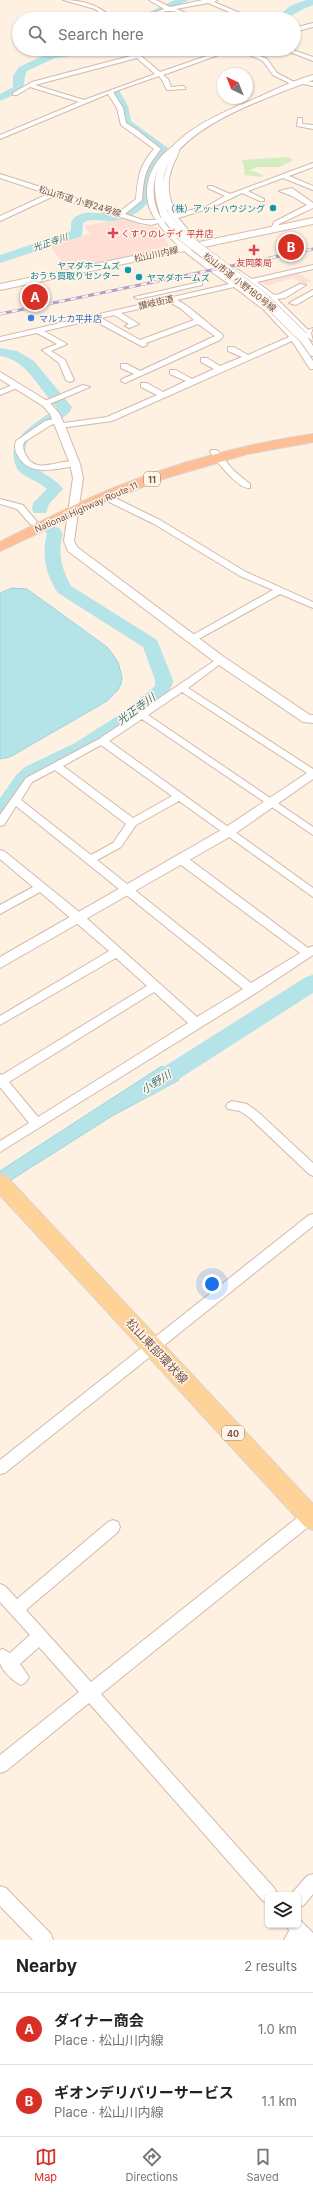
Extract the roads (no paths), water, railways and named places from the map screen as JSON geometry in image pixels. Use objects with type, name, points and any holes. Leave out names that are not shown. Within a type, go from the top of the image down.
[{"type":"highway","name":"National Highway Route 11","points":[[0,547],[132,477],[313,430]]},
{"type":"highway","name":"National Highway Route 11","points":[[0,538],[33,522],[75,506],[106,497],[217,455],[313,438]]},
{"type":"main road","name":"松山川内線","points":[[0,287],[313,221]]},
{"type":"main road","name":"松山東部環状線","points":[[4,1190],[312,1516]]},
{"type":"street","points":[[66,0],[97,8],[102,12]]},
{"type":"street","points":[[152,0],[166,8],[178,12]]},
{"type":"street","points":[[157,12],[166,8],[209,0],[236,12]]},
{"type":"street","points":[[301,28],[313,25]]},
{"type":"street","points":[[301,55],[313,59]]},
{"type":"street","points":[[15,94],[29,85],[138,56],[165,79],[169,89],[183,88]]},
{"type":"street","points":[[0,137],[110,92],[212,56]]},
{"type":"street","points":[[256,56],[265,60],[275,74],[297,83],[313,84]]},
{"type":"street","points":[[144,181],[163,157],[195,132],[220,118],[313,77]]},
{"type":"street","points":[[29,85],[86,102]]},
{"type":"street","points":[[110,92],[120,108],[123,124],[158,147],[149,159],[139,200],[121,214]]},
{"type":"street","points":[[300,119],[299,125],[313,127]]},
{"type":"street","points":[[177,146],[165,184],[167,203],[174,218],[186,234],[215,258],[216,261],[204,264]]},
{"type":"street","points":[[162,218],[157,192],[159,180],[167,157],[177,146]]},
{"type":"street","name":"松山市道 小野24号線","points":[[0,176],[142,222],[162,218],[174,218],[209,207],[230,196],[313,165]]},
{"type":"street","points":[[284,176],[313,188]]},
{"type":"street","points":[[144,181],[153,206],[183,248],[204,264],[235,284]]},
{"type":"street","points":[[210,187],[230,196]]},
{"type":"street","points":[[244,191],[262,200]]},
{"type":"street","points":[[0,219],[54,193]]},
{"type":"street","points":[[292,193],[298,195],[302,200],[313,205]]},
{"type":"street","points":[[277,229],[275,227],[276,223],[313,205]]},
{"type":"street","name":"松山市道 小野160号線","points":[[162,218],[183,237],[262,297],[304,334],[313,367]]},
{"type":"street","name":"讃岐街道","points":[[0,339],[94,316],[313,267]]},
{"type":"street","points":[[234,269],[251,280]]},
{"type":"street","points":[[244,276],[275,269]]},
{"type":"street","points":[[142,295],[226,278]]},
{"type":"street","name":"松山市道 小野160号線","points":[[251,280],[272,297],[304,334],[313,353]]},
{"type":"street","name":"松山市道 小野160号線","points":[[235,284],[268,309],[313,339]]},
{"type":"street","points":[[272,297],[282,296],[302,285]]},
{"type":"street","points":[[293,303],[313,292]]},
{"type":"street","points":[[125,381],[219,336],[198,321],[183,306],[168,299]]},
{"type":"street","points":[[114,312],[135,324],[129,326]]},
{"type":"street","points":[[94,316],[142,344],[198,321]]},
{"type":"street","points":[[37,330],[63,344],[46,350],[62,362],[70,380]]},
{"type":"street","points":[[75,464],[39,468],[32,467],[23,459],[18,445],[20,441],[41,427],[57,419],[109,419],[247,357],[304,334]]},
{"type":"street","points":[[231,349],[247,357]]},
{"type":"street","points":[[204,360],[220,369]]},
{"type":"street","points":[[124,366],[139,374]]},
{"type":"street","points":[[173,372],[192,382]]},
{"type":"street","points":[[0,375],[18,386],[52,400],[86,387]]},
{"type":"street","points":[[144,385],[164,395]]},
{"type":"street","points":[[0,393],[18,386]]},
{"type":"street","points":[[52,400],[57,419],[75,464],[78,478],[69,541],[72,549],[220,660],[307,719],[313,719]]},
{"type":"street","points":[[217,455],[230,472],[247,486]]},
{"type":"street","points":[[106,497],[157,522],[243,574],[278,591],[313,605]]},
{"type":"street","points":[[0,501],[20,507],[33,522]]},
{"type":"street","points":[[192,639],[278,591]]},
{"type":"street","points":[[0,823],[29,780],[102,741],[182,688],[220,660]]},
{"type":"street","points":[[0,963],[228,832],[313,774],[182,688]]},
{"type":"street","points":[[142,715],[313,832]]},
{"type":"street","points":[[102,741],[313,893]]},
{"type":"street","points":[[56,766],[132,823]]},
{"type":"street","points":[[90,860],[117,845],[132,823],[179,797]]},
{"type":"street","points":[[15,800],[252,990]]},
{"type":"street","points":[[0,854],[79,918],[196,1023]]},
{"type":"street","points":[[0,1147],[311,952],[181,859]]},
{"type":"street","points":[[0,910],[41,887]]},
{"type":"street","points":[[0,1022],[117,952]]},
{"type":"street","points":[[36,1124],[1,1080],[155,986]]},
{"type":"street","points":[[232,1106],[243,1107],[254,1115],[313,1171]]},
{"type":"street","points":[[0,1468],[313,1219]]},
{"type":"street","points":[[0,1765],[312,1516]]},
{"type":"street","points":[[16,1609],[113,1527]]},
{"type":"street","points":[[0,1591],[266,1892]]},
{"type":"street","points":[[21,1677],[6,1660],[40,1636]]},
{"type":"street","points":[[301,1896],[313,1882]]},
{"type":"street","points":[[0,1894],[45,1940]]},
{"type":"water","points":[[12,588],[27,589],[107,647],[118,662],[122,677],[118,690],[107,701],[10,757],[0,759],[0,593]]},
{"type":"water","points":[[162,1066],[179,1080],[112,1116],[0,1187],[0,1171]]},
{"type":"waterway","points":[[156,12],[184,0]]},
{"type":"waterway","name":"光正寺川","points":[[289,12],[294,8],[313,1]]},
{"type":"waterway","points":[[0,98],[19,89],[19,76],[23,69],[51,56]]},
{"type":"waterway","name":"光正寺川","points":[[0,259],[77,233],[77,222],[81,219],[91,216],[112,217],[121,215],[142,202],[147,171],[162,148],[126,123],[122,106],[115,92]]},
{"type":"waterway","name":"光正寺川","points":[[0,352],[12,354],[29,364],[65,407],[64,411],[37,426],[28,433],[21,441],[18,449],[18,458],[24,468],[46,480],[55,489],[41,503],[40,510]]},
{"type":"waterway","name":"光正寺川","points":[[0,812],[24,778],[32,771],[82,747],[131,715],[161,692],[164,686],[164,680],[151,644],[64,589],[55,571],[51,547],[55,534],[53,531]]},
{"type":"waterway","name":"小野川","points":[[146,1089],[313,983]]},
{"type":"railway","points":[[0,314],[313,249]]},
{"type":"place","name":"（株）アットハウジング","points":[[273,208]]},
{"type":"place","name":"くすりのレデイ 平井店","points":[[113,233]]},
{"type":"place","name":"ギオンデリバリーサービス","points":[[291,247]]},
{"type":"place","name":"友岡薬局","points":[[254,250]]},
{"type":"place","name":"ヤマダホームズ おうち買取りセンター","points":[[128,270]]},
{"type":"place","name":"ヤマダホームズ","points":[[139,277]]},
{"type":"place","name":"ダイナー商会","points":[[35,297]]},
{"type":"place","name":"マルナカ平井店","points":[[31,318]]}]
